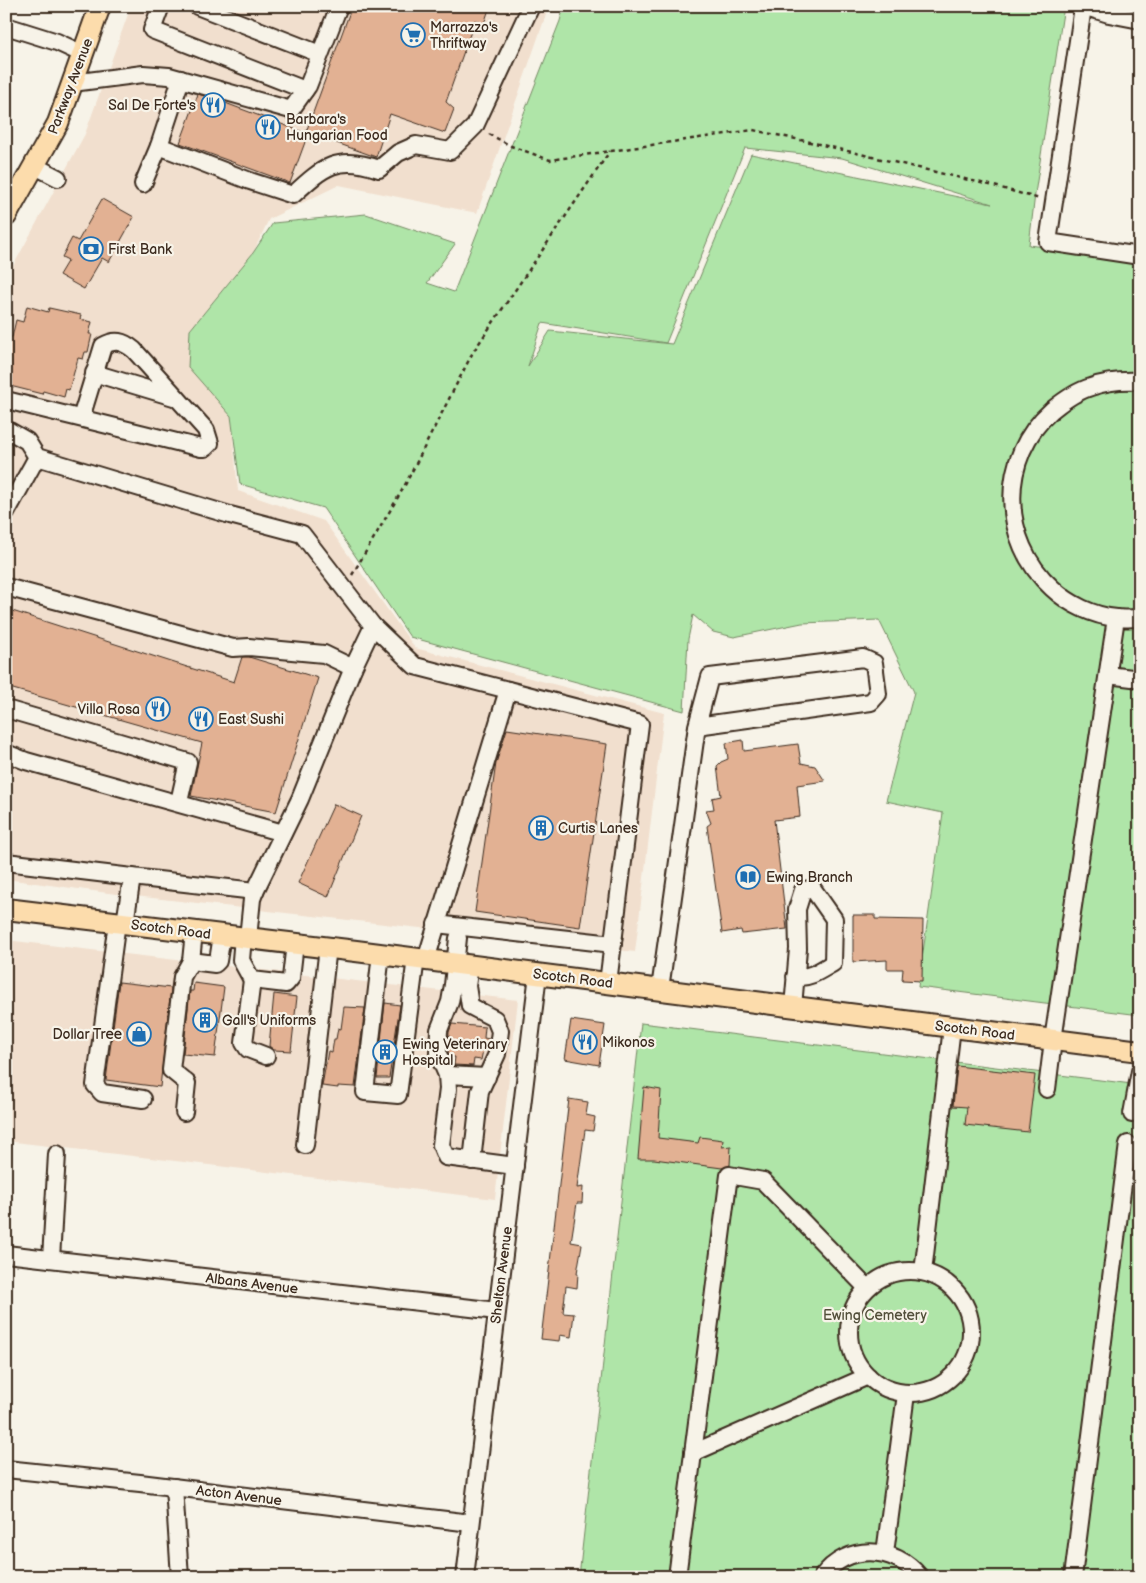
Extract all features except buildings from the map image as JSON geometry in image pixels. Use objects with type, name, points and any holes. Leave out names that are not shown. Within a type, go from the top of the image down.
[{"type":"main road","name":"Parkway Avenue","points":[[6,216],[58,123],[100,6]]},
{"type":"main road","name":"Scotch Road","points":[[6,909],[464,964],[1140,1051]]},
{"type":"street","points":[[161,6],[152,30],[305,90]]},
{"type":"street","points":[[197,6],[320,54]]},
{"type":"street","points":[[72,83],[144,74],[181,79],[291,110],[305,90],[339,6]]},
{"type":"street","points":[[159,146],[250,181],[293,195],[324,169],[340,163],[363,163],[379,169],[398,153],[416,145],[450,151],[475,126],[531,6]]},
{"type":"street","points":[[1140,20],[1083,7],[1048,242],[1140,256]]},
{"type":"street","points":[[6,26],[57,42],[83,54]]},
{"type":"street","points":[[143,184],[159,146],[181,79]]},
{"type":"street","points":[[34,166],[58,178]]},
{"type":"street","points":[[6,400],[201,448],[205,448],[210,443],[206,430],[134,350],[124,342],[112,341],[103,346],[81,418]]},
{"type":"street","points":[[94,373],[177,398]]},
{"type":"street","points":[[1140,381],[1118,380],[1090,387],[1064,400],[1042,419],[1026,442],[1015,470],[1011,498],[1014,527],[1025,554],[1041,578],[1062,597],[1088,611],[1116,618],[1140,618]]},
{"type":"street","points":[[6,429],[27,441],[36,457],[230,515],[302,534],[373,626],[415,666],[640,724],[608,983]]},
{"type":"street","points":[[6,513],[36,457]]},
{"type":"street","points":[[6,587],[233,648],[249,647],[324,654],[353,668]]},
{"type":"street","points":[[1047,1089],[1116,618]]},
{"type":"street","points":[[266,1056],[248,1049],[244,1043],[252,980],[241,960],[252,900],[300,799],[353,668],[373,626]]},
{"type":"street","points":[[660,990],[697,726],[710,677],[863,658],[874,663],[878,694],[872,702],[697,726]]},
{"type":"street","points":[[1108,675],[1140,679]]},
{"type":"street","points":[[381,954],[365,1092],[398,1095],[421,959],[436,924],[508,690]]},
{"type":"street","points":[[6,709],[188,762],[179,802]]},
{"type":"street","points":[[6,753],[26,761],[179,802],[283,833]]},
{"type":"street","points":[[6,862],[255,891]]},
{"type":"street","points":[[132,877],[121,923],[95,1085],[102,1093],[143,1099]]},
{"type":"street","points":[[793,1007],[795,977],[798,949],[797,909],[803,890],[813,890],[834,919],[833,963],[814,974],[801,978],[795,977]]},
{"type":"street","points":[[436,924],[613,944]]},
{"type":"street","points":[[184,1112],[187,1083],[171,1070],[182,977],[191,961],[194,932]]},
{"type":"street","points":[[191,961],[215,964],[218,961],[222,935]]},
{"type":"street","points":[[458,938],[470,1006],[495,1019],[500,1031],[497,1054],[480,1091],[472,1161]]},
{"type":"street","points":[[252,980],[286,984],[291,978],[295,943]]},
{"type":"street","points":[[305,1145],[328,947]]},
{"type":"street","points":[[464,964],[439,1030],[438,1054],[447,1075],[448,1089],[441,1145],[446,1157],[515,1166]]},
{"type":"street","name":"Shelton Avenue","points":[[465,1577],[538,974]]},
{"type":"street","points":[[923,1272],[952,1027]]},
{"type":"street","points":[[1132,1114],[1140,1071]]},
{"type":"street","points":[[447,1075],[487,1077]]},
{"type":"street","points":[[1072,1577],[1128,1144]]},
{"type":"street","points":[[51,1259],[57,1154]]},
{"type":"street","points":[[677,1577],[729,1175],[763,1181],[867,1288]]},
{"type":"street","name":"Albans Avenue","points":[[6,1254],[497,1311]]},
{"type":"street","points":[[904,1270],[923,1272],[944,1280],[959,1294],[968,1312],[972,1333],[968,1353],[957,1371],[941,1385],[906,1394],[883,1386],[868,1376],[857,1361],[850,1343],[850,1325],[855,1305],[867,1288],[884,1276],[904,1270]]},
{"type":"street","points":[[693,1453],[868,1376]]},
{"type":"street","points":[[885,1553],[906,1394]]},
{"type":"street","name":"Acton Avenue","points":[[7,1474],[174,1487],[471,1522]]},
{"type":"street","points":[[174,1487],[180,1577]]},
{"type":"street","points":[[822,1577],[827,1569],[844,1557],[864,1552],[885,1553],[904,1561],[920,1577]]},
{"type":"path","points":[[475,126],[511,146],[550,160],[753,130],[974,182],[1053,203]]},
{"type":"path","points":[[345,588],[404,488],[473,352],[610,151]]},
{"type":"shaded area","points":[[131,6],[549,6],[477,213],[339,185],[269,219],[253,253],[190,330],[188,366],[231,416],[238,491],[324,521],[415,648],[664,713],[635,952],[108,893],[6,879],[6,279],[85,134]]},
{"type":"shaded area","points":[[6,940],[518,1000],[495,1199],[6,1141]]},
{"type":"green space","points":[[564,6],[1064,6],[1029,245],[1140,259],[1140,1015],[918,987],[943,813],[886,801],[914,692],[879,620],[802,623],[734,637],[713,632],[693,615],[688,639],[684,711],[410,637],[323,508],[240,484],[231,416],[188,367],[190,330],[253,253],[273,223],[366,214],[455,244],[427,283],[454,292],[560,21]],"holes":[[[745,148],[842,158],[992,204],[751,154],[672,344],[550,331],[528,366],[542,323],[666,343]]]},
{"type":"green space","name":"Ewing Cemetery","points":[[641,1023],[1140,1085],[1140,1577],[579,1577]]},
{"type":"place","name":"Marrazzo's Thriftway","points":[[413,35]]},
{"type":"place","name":"Sal De Forte's","points":[[213,105]]},
{"type":"place","name":"Barbara's Hungarian Food","points":[[268,127]]},
{"type":"place","name":"First Bank","points":[[91,249]]},
{"type":"place","name":"Villa Rosa","points":[[158,709]]},
{"type":"place","name":"East Sushi","points":[[201,719]]},
{"type":"place","name":"Curtis Lanes","points":[[541,828]]},
{"type":"place","name":"Ewing Branch","points":[[748,877]]},
{"type":"place","name":"Gall's Uniforms","points":[[205,1020]]},
{"type":"place","name":"Dollar Tree","points":[[139,1034]]},
{"type":"place","name":"Mikonos","points":[[585,1042]]},
{"type":"place","name":"Ewing Veterinary Hospital","points":[[385,1052]]}]
